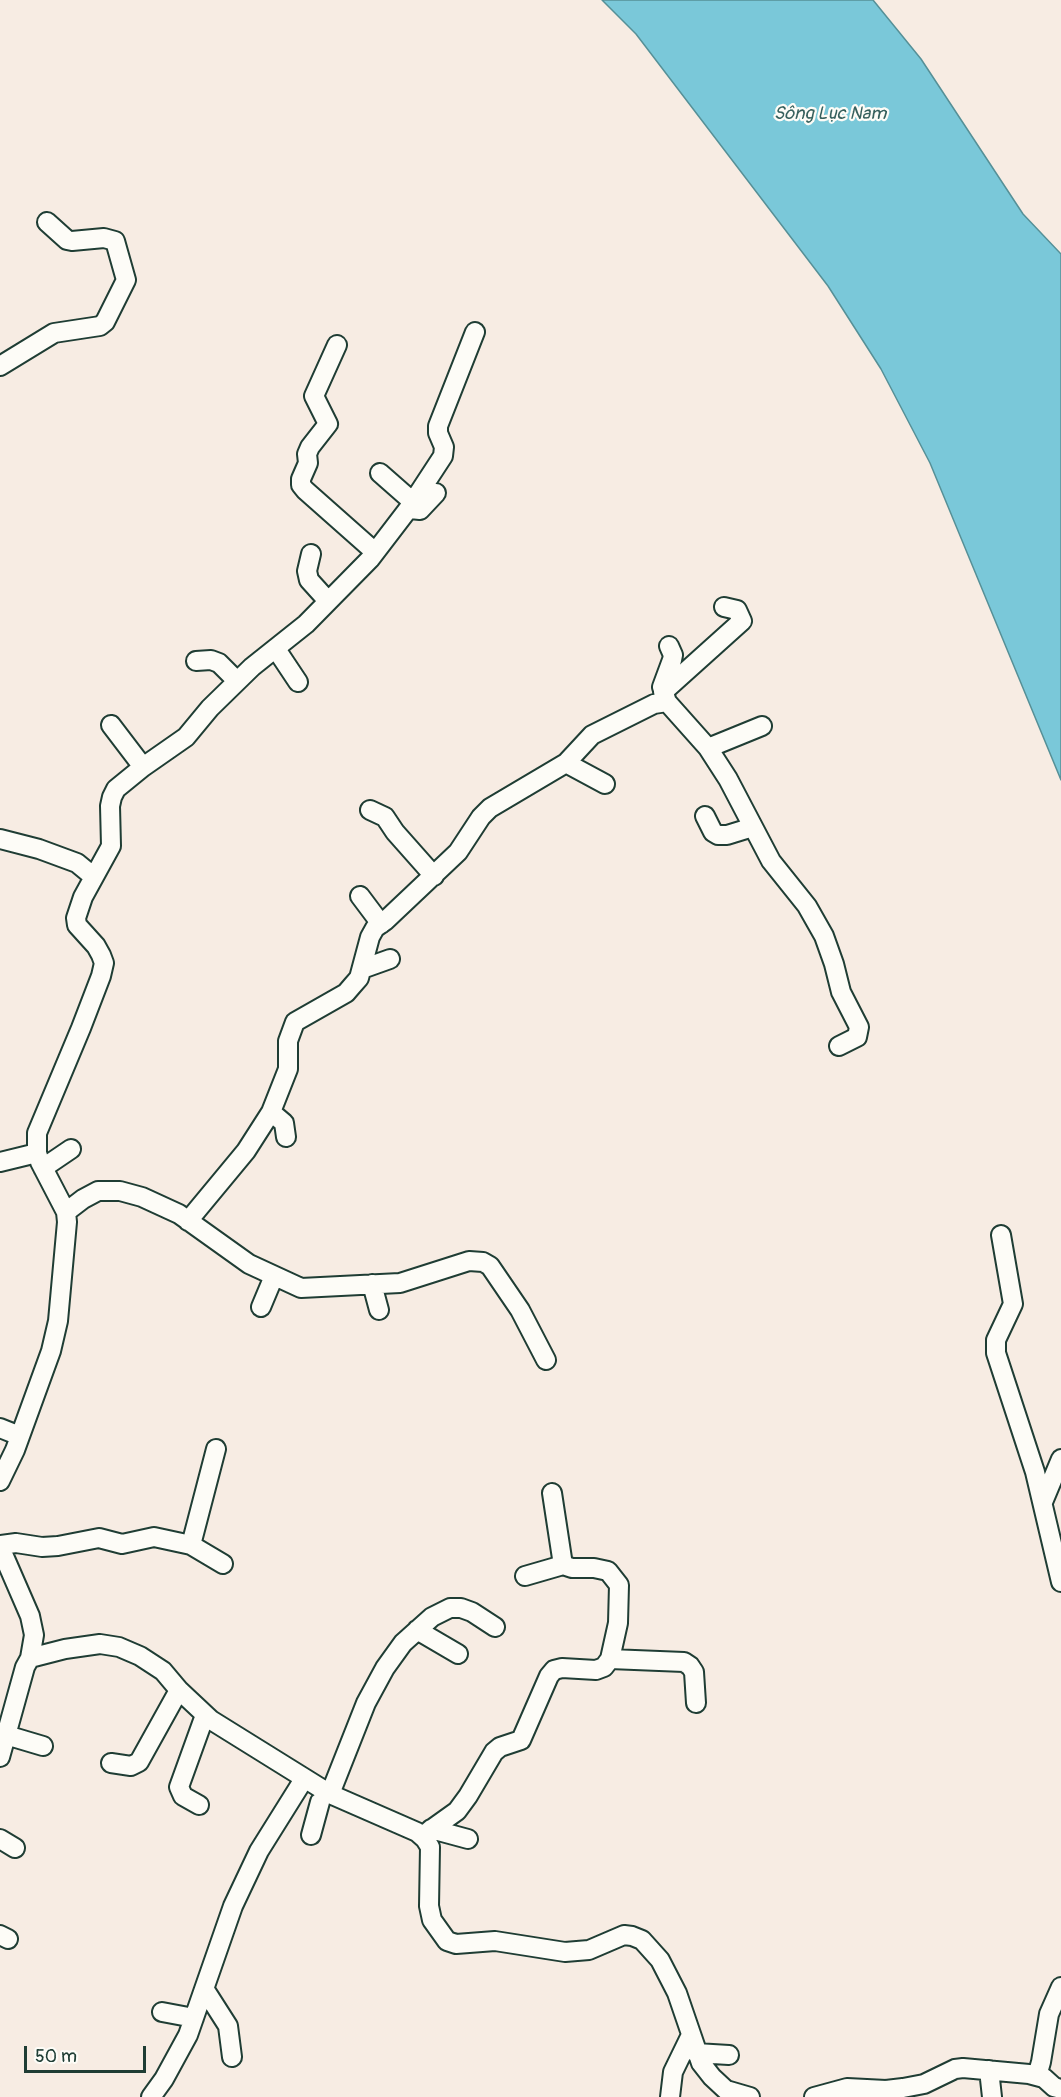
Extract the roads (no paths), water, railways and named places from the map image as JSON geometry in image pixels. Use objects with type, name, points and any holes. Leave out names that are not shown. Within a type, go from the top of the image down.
[{"type":"street","points":[[0,366],[54,333],[100,326],[105,322],[124,284],[126,276],[115,241],[104,238],[67,240],[47,222]]},
{"type":"street","points":[[0,1481],[20,1436],[51,1351],[58,1321],[68,1222],[66,1212],[40,1160],[37,1133],[81,1028],[104,963],[96,946],[77,925],[76,918],[83,897],[111,846],[110,806],[112,797],[116,789],[143,767],[186,737],[237,681],[306,624],[375,552],[411,505],[443,456],[444,447],[438,433],[438,426],[475,332]]},
{"type":"street","points":[[337,345],[314,396],[328,424],[310,447],[307,454],[308,464],[301,484],[375,552]]},
{"type":"street","points":[[380,473],[411,505],[420,510],[436,493]]},
{"type":"street","points":[[311,554],[307,571],[309,580],[328,601]]},
{"type":"street","points":[[188,1221],[246,1151],[272,1112],[288,1069],[288,1041],[295,1022],[346,993],[359,978],[370,937],[375,928],[458,852],[481,817],[490,808],[567,763],[592,735],[665,697],[742,621],[737,610],[724,607]]},
{"type":"street","points":[[669,646],[673,655],[662,684],[665,697],[708,748],[728,779],[771,861],[807,906],[824,936],[841,992],[859,1028],[857,1037],[839,1046]]},
{"type":"street","points":[[276,650],[298,682]]},
{"type":"street","points":[[196,661],[211,660],[219,663],[237,681]]},
{"type":"street","points":[[111,725],[143,767]]},
{"type":"street","points":[[708,748],[762,726]]},
{"type":"street","points":[[567,763],[605,784]]},
{"type":"street","points":[[370,810],[385,817],[395,832],[434,876]]},
{"type":"street","points":[[705,816],[713,832],[718,835],[727,835],[753,827]]},
{"type":"street","points":[[0,839],[39,849],[77,863],[94,877]]},
{"type":"street","points":[[360,896],[381,924]]},
{"type":"street","points":[[362,969],[390,959]]},
{"type":"street","points":[[272,1112],[284,1123],[286,1137]]},
{"type":"street","points":[[0,1162],[40,1160],[71,1149]]},
{"type":"street","points":[[66,1212],[98,1191],[120,1191],[142,1197],[166,1207],[231,1252],[301,1288],[408,1282],[469,1261],[483,1262],[490,1266],[520,1310],[546,1360]]},
{"type":"street","points":[[1002,1235],[1013,1304],[996,1340],[996,1353],[1035,1472],[1061,1582]]},
{"type":"street","points":[[261,1307],[274,1276]]},
{"type":"street","points":[[372,1284],[379,1310]]},
{"type":"street","points":[[0,1428],[20,1436]]},
{"type":"street","points":[[191,1545],[216,1449]]},
{"type":"street","points":[[1043,1502],[1061,1459]]},
{"type":"street","points":[[552,1493],[563,1565]]},
{"type":"street","points":[[0,1757],[25,1666],[30,1658],[34,1635],[30,1616],[0,1546],[16,1543],[42,1547],[58,1546],[99,1538],[122,1544],[154,1537],[191,1545],[223,1564]]},
{"type":"street","points":[[426,1833],[457,1811],[494,1752],[500,1747],[521,1740],[549,1676],[554,1670],[562,1668],[596,1670],[604,1667],[610,1659],[618,1623],[619,1585],[608,1571],[563,1565],[525,1576]]},
{"type":"street","points":[[310,1835],[324,1795],[366,1703],[394,1654],[417,1629],[450,1608],[461,1608],[472,1612],[495,1627]]},
{"type":"street","points":[[417,1629],[458,1654]]},
{"type":"street","points":[[30,1658],[89,1645],[119,1647],[140,1656],[163,1671],[205,1715],[304,1779],[324,1795],[417,1832],[468,1839]]},
{"type":"street","points":[[610,1659],[684,1662],[694,1672],[696,1703]]},
{"type":"street","points":[[111,1763],[131,1766],[140,1762],[179,1690]]},
{"type":"street","points":[[199,1805],[183,1796],[179,1787],[205,1715]]},
{"type":"street","points":[[6,1735],[43,1746]]},
{"type":"street","points":[[151,2097],[165,2079],[188,2035],[233,1906],[276,1822],[304,1779]]},
{"type":"street","points":[[426,1833],[430,1847],[429,1906],[432,1920],[447,1941],[456,1944],[495,1941],[565,1952],[589,1950],[624,1935],[642,1940],[660,1960],[683,2008],[694,2044],[712,2078],[726,2090],[750,2097]]},
{"type":"street","points":[[1037,2076],[1049,2014],[1061,1987]]},
{"type":"street","points":[[205,1990],[228,2026],[232,2057]]},
{"type":"street","points":[[162,2012],[194,2018]]},
{"type":"street","points":[[694,2044],[729,2055]]},
{"type":"street","points":[[670,2097],[673,2072],[694,2044]]},
{"type":"street","points":[[814,2097],[847,2088],[886,2090],[924,2084],[955,2069],[989,2070],[1037,2076],[1061,2089]]},
{"type":"street","points":[[989,2070],[992,2097]]},
{"type":"water","name":"Sông Lục Nam","points":[[602,0],[873,0],[921,59],[1023,214],[1061,254],[1061,780],[930,463],[881,369],[828,286],[636,34]]}]
